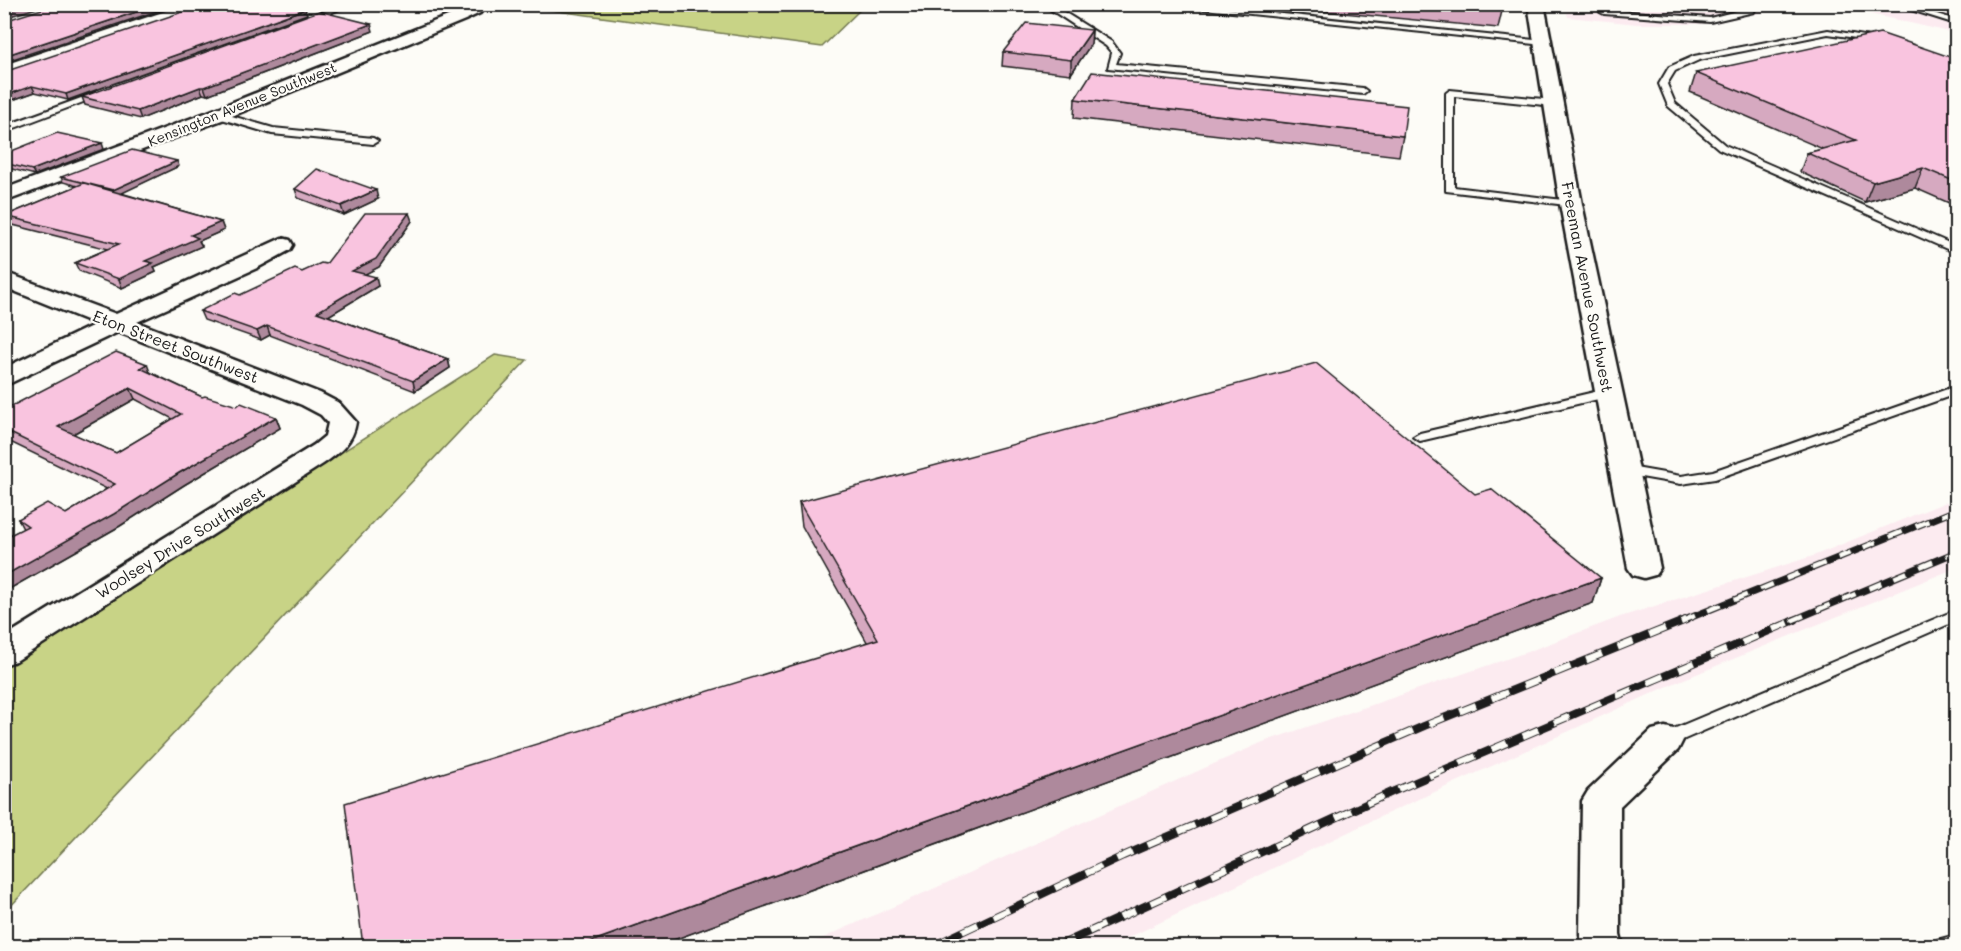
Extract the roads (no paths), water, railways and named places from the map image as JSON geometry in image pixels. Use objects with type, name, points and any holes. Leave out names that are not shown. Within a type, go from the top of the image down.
[{"type":"street","points":[[4,71],[204,4]]},
{"type":"street","name":"Freeman Avenue Southwest","points":[[1536,4],[1571,204],[1644,568]]},
{"type":"street","name":"Kensington Avenue Southwest","points":[[4,196],[218,115],[459,17],[474,10],[474,5]]},
{"type":"street","points":[[4,378],[118,322],[249,263],[282,245]]},
{"type":"street","name":"Eton Street Southwest","points":[[4,279],[311,399],[330,409],[342,422]]},
{"type":"street","name":"Woolsey Drive Southwest","points":[[4,653],[335,443],[342,434],[342,422]]},
{"type":"street","points":[[1602,946],[1600,934],[1601,801],[1665,740]]},
{"type":"lane","points":[[296,23],[349,4]]},
{"type":"lane","points":[[1045,4],[1109,44],[1116,53],[1111,66],[1363,91]]},
{"type":"lane","points":[[1160,4],[1544,43]]},
{"type":"lane","points":[[1602,4],[1604,12],[1710,20],[1752,10],[1754,4]]},
{"type":"lane","points":[[1895,4],[1956,22]]},
{"type":"lane","points":[[1895,42],[1828,32],[1697,58],[1672,69],[1663,84],[1671,104],[1722,147],[1956,250]]},
{"type":"lane","points":[[4,129],[112,90]]},
{"type":"lane","points":[[1554,103],[1450,93],[1449,189],[1571,204]]},
{"type":"lane","points":[[218,115],[272,131],[373,141]]},
{"type":"lane","points":[[1624,470],[1681,480],[1715,475],[1956,390]]},
{"type":"lane","points":[[1420,437],[1608,393]]},
{"type":"lane","points":[[1665,740],[1956,615]]},
{"type":"lane","points":[[1944,946],[1956,943]]},
{"type":"railway","points":[[1682,621],[1956,510]]},
{"type":"railway","points":[[1791,621],[1956,552]]},
{"type":"railway","points":[[932,946],[1123,856],[1424,726],[1686,620]]},
{"type":"railway","points":[[1058,946],[1392,792],[1795,620]]}]
